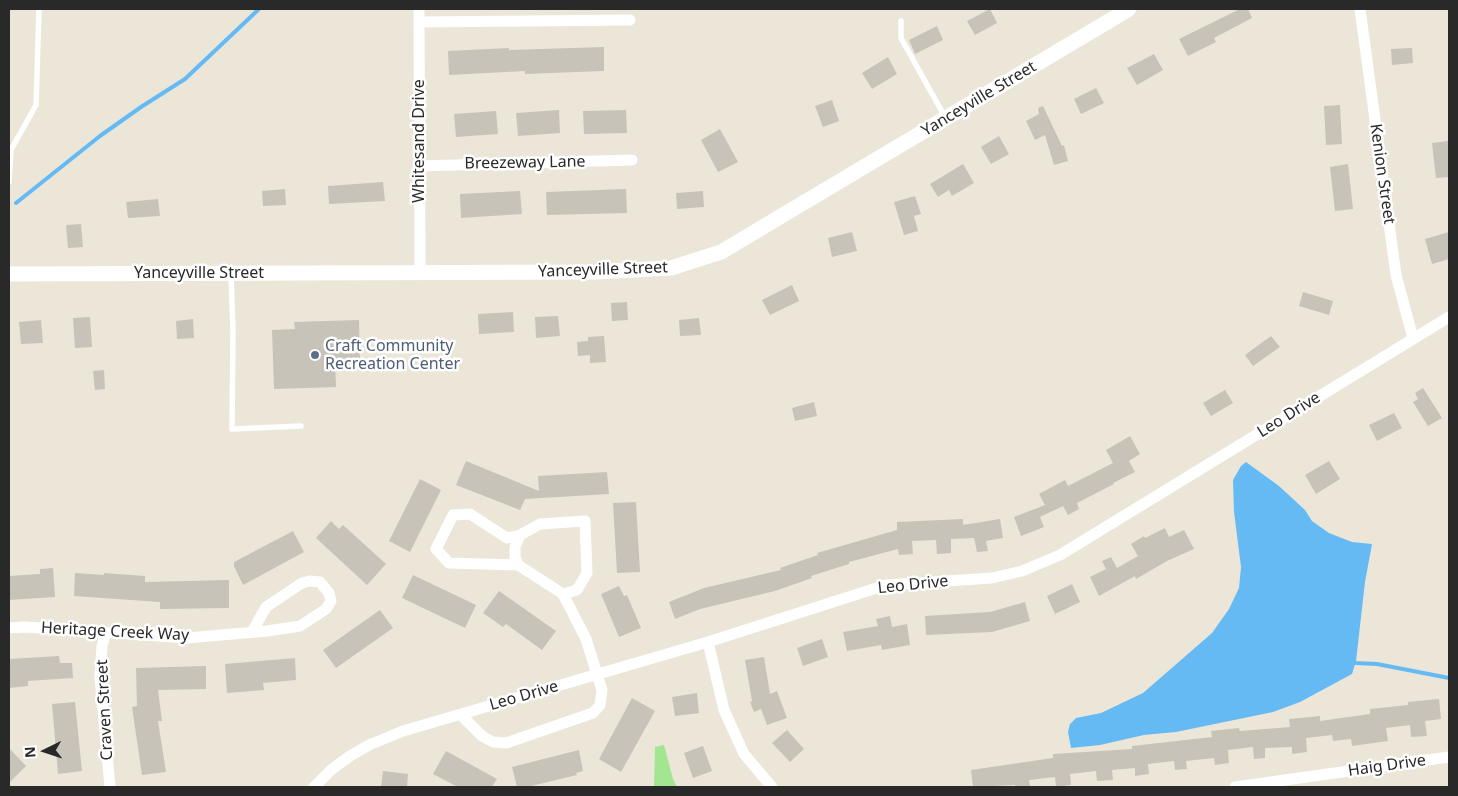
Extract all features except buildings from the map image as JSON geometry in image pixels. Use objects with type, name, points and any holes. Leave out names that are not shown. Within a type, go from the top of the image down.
[{"type":"main road","name":"Yanceyville Street","points":[[9,274],[596,272],[671,268],[721,252],[1129,9]]},
{"type":"street","name":"Whitesand Drive","points":[[419,9],[420,273]]},
{"type":"street","name":"Kenion Street","points":[[1360,9],[1396,275],[1413,338]]},
{"type":"street","points":[[419,22],[630,20]]},
{"type":"street","name":"Breezeway Lane","points":[[419,166],[632,160]]},
{"type":"street","name":"Leo Drive","points":[[314,787],[331,770],[350,756],[370,745],[402,732],[708,642],[886,585],[992,578],[1022,571],[1060,555],[1449,317]]},
{"type":"street","points":[[461,715],[482,736],[493,742],[506,743],[592,714],[600,705],[602,690],[586,639],[563,594],[518,566],[450,563],[436,550],[453,515],[470,514],[507,538],[520,535],[540,524],[585,521],[587,573],[577,590],[563,594]]},
{"type":"street","points":[[518,566],[515,557],[515,547],[520,535]]},
{"type":"street","name":"Heritage Creek Way","points":[[9,628],[24,627],[187,638],[252,632],[300,626],[326,609],[331,601],[329,593],[320,582],[310,581],[302,583],[266,607],[252,632]]},
{"type":"street","name":"Craven Street","points":[[106,632],[102,646],[100,677],[110,787]]},
{"type":"street","points":[[708,642],[724,710],[744,754],[772,787]]},
{"type":"street","name":"Haig Drive","points":[[1235,787],[1449,757]]},
{"type":"lane","points":[[9,182],[11,150],[36,105],[40,9]]},
{"type":"lane","points":[[901,21],[901,38],[946,118]]},
{"type":"lane","points":[[231,273],[233,331],[232,429],[301,426]]},
{"type":"green space","points":[[664,745],[677,787],[654,787],[655,747]]},
{"type":"water","points":[[1246,462],[1279,486],[1305,510],[1312,521],[1329,533],[1352,542],[1372,544],[1365,582],[1356,661],[1352,674],[1300,702],[1273,712],[1176,732],[1144,735],[1100,745],[1071,748],[1068,732],[1070,724],[1076,718],[1101,713],[1143,693],[1212,633],[1229,609],[1239,588],[1241,567],[1234,512],[1233,480],[1241,466]]},
{"type":"waterway","points":[[16,203],[100,136],[185,79],[259,9]]},
{"type":"waterway","points":[[1355,663],[1377,664],[1449,678]]},
{"type":"place","name":"Craft Community Recreation Center","points":[[315,355]]}]
